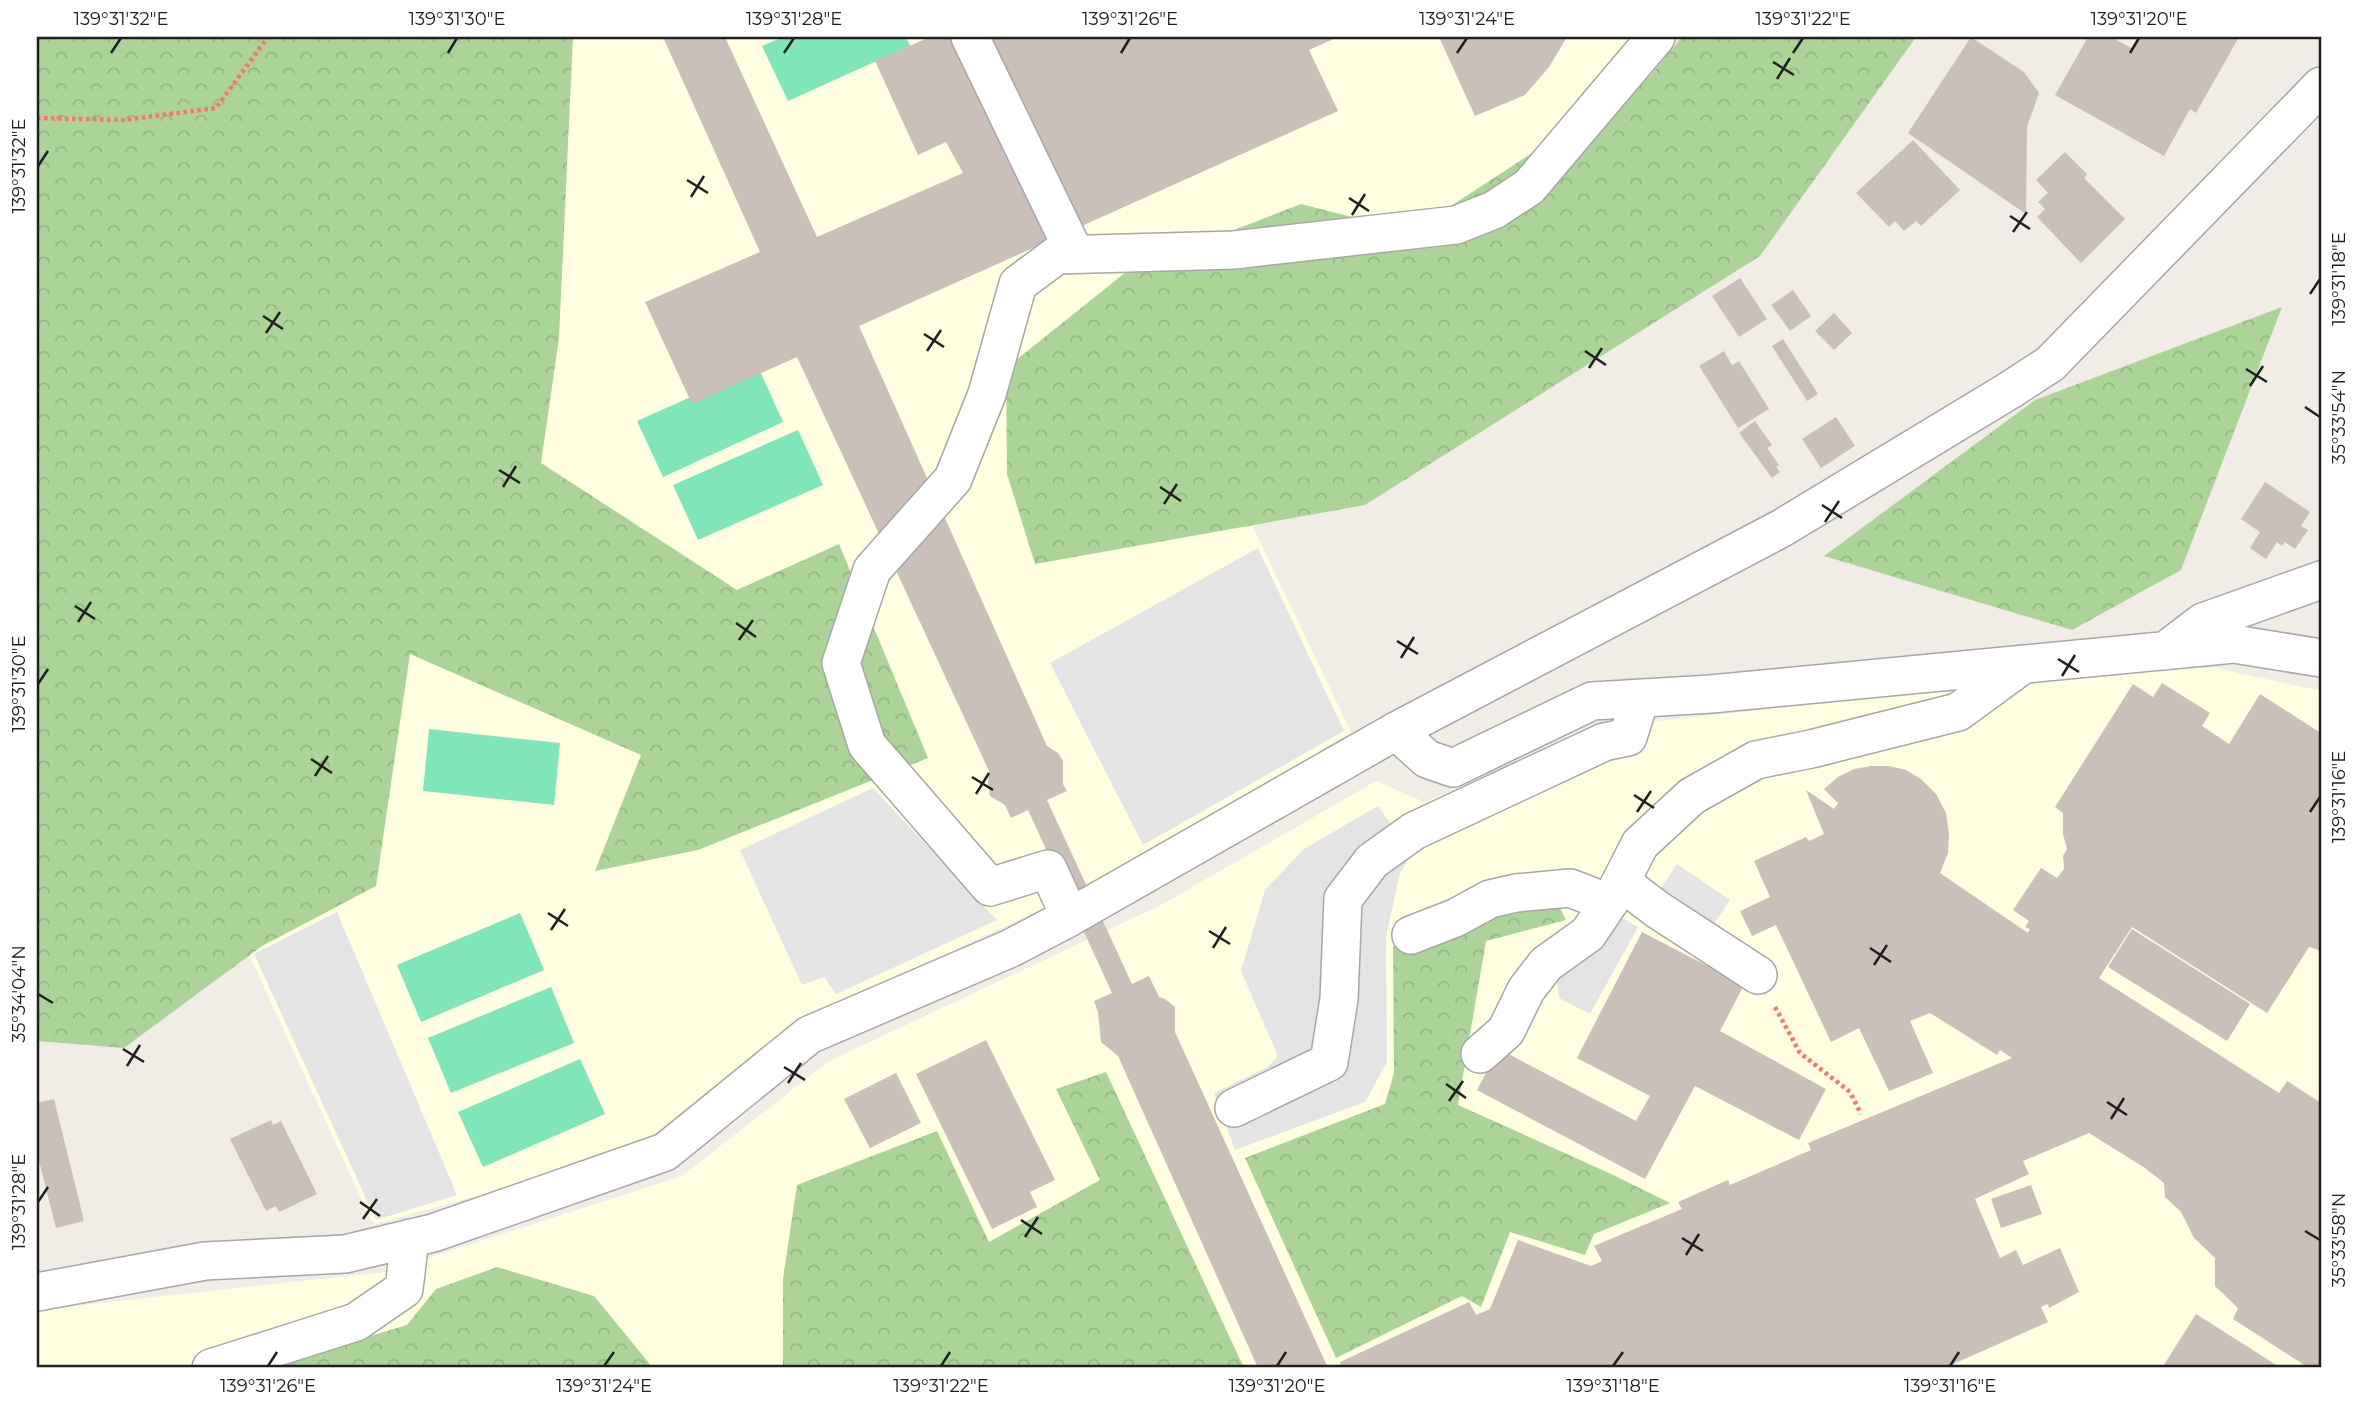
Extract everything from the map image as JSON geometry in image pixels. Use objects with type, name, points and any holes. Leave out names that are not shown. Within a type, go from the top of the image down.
[{"type":"street","points":[[971,37],[1075,254]]},
{"type":"street","points":[[1070,917],[1048,869],[990,887],[867,746],[841,663],[872,570],[953,480],[987,394],[1018,284],[1057,255],[1234,250],[1456,225],[1494,210],[1528,187],[1656,37]]},
{"type":"street","points":[[37,1292],[205,1261],[345,1254],[433,1233],[665,1152],[809,1035],[1011,948],[1070,917],[1396,731],[1782,528],[2010,390],[2049,363],[2321,86]]},
{"type":"street","points":[[2164,651],[2203,622],[2321,580]]},
{"type":"street","points":[[1396,731],[1427,759],[1453,768],[1592,701],[1711,694],[2234,644],[2321,658]]},
{"type":"street","points":[[1480,1054],[1506,1031],[1526,990],[1546,964],[1588,934],[1615,892],[1640,844],[1692,796],[1756,760],[1958,712],[2022,665]]},
{"type":"street","points":[[1234,1108],[1329,1062],[1339,999],[1343,899],[1373,861],[1414,831],[1604,742],[1628,737],[1640,699]]},
{"type":"street","points":[[1412,935],[1455,918],[1490,899],[1516,893],[1570,888],[1615,892],[1658,910],[1758,975]]},
{"type":"street","points":[[211,1368],[356,1322],[404,1289],[410,1238]]},
{"type":"path","points":[[37,118],[124,120],[216,108],[268,37]]},
{"type":"path","points":[[1758,975],[1800,1053],[1850,1093],[1861,1114]]},
{"type":"shaded area","points":[[512,37],[1672,37],[1259,475],[1254,529],[1351,732],[1105,880],[808,1017],[648,1139],[506,1188],[375,1224],[205,859]]},
{"type":"shaded area","points":[[1258,548],[1344,731],[1143,845],[1050,663]]},
{"type":"shaded area","points":[[2215,668],[2321,691],[2321,1368],[37,1368],[37,1310],[385,1272],[682,1176],[829,1061],[1161,905],[1376,781],[1424,802],[1611,726],[2146,669]]},
{"type":"shaded area","points":[[873,788],[997,920],[836,994],[824,977],[802,985],[740,850]]},
{"type":"shaded area","points":[[1378,806],[1412,853],[1400,873],[1386,937],[1387,1062],[1365,1102],[1235,1150],[1214,1093],[1268,1067],[1278,1056],[1241,971],[1265,890],[1304,849]]},
{"type":"shaded area","points":[[1677,864],[1730,900],[1710,930],[1657,895]]},
{"type":"shaded area","points":[[1587,898],[1638,927],[1590,1014],[1559,998],[1555,963]]},
{"type":"shaded area","points":[[337,912],[457,1195],[376,1220],[254,954]]},
{"type":"green space","points":[[37,37],[573,37],[559,338],[541,463],[737,590],[839,544],[928,758],[698,850],[595,871],[641,755],[410,654],[376,886],[262,946],[124,1048],[37,1041]]},
{"type":"green space","points":[[783,37],[906,37],[910,46],[788,101],[762,46]]},
{"type":"green space","points":[[1682,37],[1916,37],[1760,256],[1365,505],[1035,564],[1007,474],[1006,368],[1126,272],[1301,204],[1411,232],[1650,76]]},
{"type":"green space","points":[[2282,307],[2181,570],[2072,630],[1824,556],[2035,400]]},
{"type":"green space","points":[[758,367],[783,422],[663,477],[637,421]]},
{"type":"green space","points":[[798,430],[823,485],[698,540],[673,485]]},
{"type":"green space","points":[[429,729],[560,743],[554,805],[423,791]]},
{"type":"green space","points":[[1554,896],[1566,920],[1486,941],[1458,1105],[1670,1203],[1594,1234],[1585,1255],[1510,1232],[1481,1307],[1462,1296],[1336,1358],[1245,1158],[1385,1104],[1394,1073],[1393,946],[1414,945]]},
{"type":"green space","points":[[520,913],[544,970],[421,1022],[397,965]]},
{"type":"green space","points":[[551,987],[574,1043],[451,1093],[428,1038]]},
{"type":"green space","points":[[580,1059],[605,1114],[483,1167],[458,1112]]},
{"type":"green space","points":[[1106,1072],[1244,1368],[783,1368],[783,1279],[797,1185],[937,1131],[989,1242],[1100,1180],[1056,1089]]},
{"type":"green space","points":[[497,1267],[594,1296],[653,1368],[263,1368],[407,1325],[436,1289]]},
{"type":"building","points":[[663,37],[725,37],[817,237],[963,173],[946,142],[918,155],[875,61],[930,37],[1338,37],[1309,50],[1338,111],[859,326],[1047,746],[1058,753],[1063,761],[1063,784],[1067,791],[1047,800],[1132,984],[1149,976],[1159,997],[1175,1007],[1175,1032],[1328,1368],[1258,1368],[1118,1056],[1101,1042],[1094,1001],[1112,993],[1028,810],[1011,818],[1005,805],[990,796],[989,771],[797,357],[692,404],[645,302],[760,252]]},
{"type":"building","points":[[1439,37],[1567,37],[1549,67],[1525,95],[1475,116]]},
{"type":"building","points":[[1971,37],[2024,72],[2039,93],[2027,127],[2026,214],[1908,133]]},
{"type":"building","points":[[2088,37],[2111,37],[2133,49],[2140,37],[2239,37],[2196,113],[2190,109],[2164,156],[2055,95]]},
{"type":"building","points":[[1913,140],[1960,190],[1921,226],[1916,221],[1904,231],[1895,221],[1889,227],[1856,193]]},
{"type":"building","points":[[2065,152],[2087,174],[2084,178],[2125,219],[2081,263],[2037,217],[2045,209],[2038,202],[2048,193],[2036,180]]},
{"type":"building","points":[[1740,278],[1767,319],[1739,337],[1712,296]]},
{"type":"building","points":[[1793,290],[1811,316],[1790,331],[1771,305]]},
{"type":"building","points":[[1834,313],[1852,333],[1834,350],[1815,331]]},
{"type":"building","points":[[1783,339],[1818,394],[1807,401],[1772,346]]},
{"type":"building","points":[[1724,351],[1732,365],[1739,361],[1769,409],[1738,428],[1699,366]]},
{"type":"building","points":[[1836,417],[1855,446],[1821,468],[1802,439]]},
{"type":"building","points":[[1755,421],[1772,445],[1767,448],[1779,465],[1776,467],[1780,472],[1772,478],[1739,433]]},
{"type":"building","points":[[2265,482],[2310,512],[2301,526],[2308,530],[2295,549],[2285,542],[2282,546],[2277,542],[2266,559],[2250,548],[2260,532],[2241,519]]},
{"type":"building","points":[[2162,683],[2210,713],[2202,726],[2229,744],[2260,694],[2321,733],[2321,951],[2309,947],[2267,1013],[2132,927],[2099,978],[2279,1093],[2287,1081],[2321,1103],[2321,1368],[2309,1368],[2233,1319],[2238,1308],[2215,1286],[2215,1258],[2194,1238],[2181,1212],[2165,1197],[2164,1183],[2089,1133],[2023,1161],[2029,1174],[1975,1199],[2000,1258],[2016,1250],[2023,1265],[2060,1248],[2079,1292],[2049,1308],[2048,1304],[2041,1307],[2048,1322],[1944,1368],[1343,1368],[1340,1362],[1469,1302],[1476,1315],[1490,1309],[1518,1240],[1591,1266],[1602,1261],[1594,1246],[1682,1209],[1678,1202],[1728,1180],[1730,1185],[1811,1150],[1808,1143],[2012,1058],[2000,1050],[1997,1055],[1930,1013],[1910,1021],[1933,1073],[1889,1091],[1859,1028],[1831,1042],[1776,925],[1752,936],[1740,911],[1770,897],[1754,861],[1806,837],[1809,841],[1824,834],[1806,790],[1834,809],[1838,803],[1824,789],[1838,777],[1854,769],[1871,766],[1906,770],[1921,779],[1936,794],[1946,813],[1948,853],[1940,873],[2028,933],[2030,929],[2025,927],[2029,921],[2013,910],[2041,868],[2057,878],[2064,869],[2063,856],[2067,849],[2063,834],[2063,813],[2055,807],[2133,684],[2153,697]]},
{"type":"building","points":[[2132,929],[2250,1004],[2227,1041],[2108,967]]},
{"type":"building","points":[[1642,932],[1744,985],[1720,1031],[1826,1089],[1799,1140],[1695,1086],[1645,1179],[1477,1090],[1499,1049],[1636,1121],[1650,1096],[1577,1058]]},
{"type":"building","points":[[986,1040],[1055,1180],[1030,1192],[1037,1207],[992,1229],[916,1074]]},
{"type":"building","points":[[896,1073],[921,1123],[870,1148],[844,1099]]},
{"type":"building","points":[[54,1099],[84,1221],[56,1228],[37,1153],[37,1103]]},
{"type":"building","points":[[271,1120],[273,1125],[281,1121],[317,1194],[279,1212],[276,1206],[266,1211],[230,1139]]},
{"type":"building","points":[[2031,1185],[2042,1214],[2001,1228],[1991,1199]]},
{"type":"building","points":[[2196,1314],[2281,1368],[2162,1368]]}]
